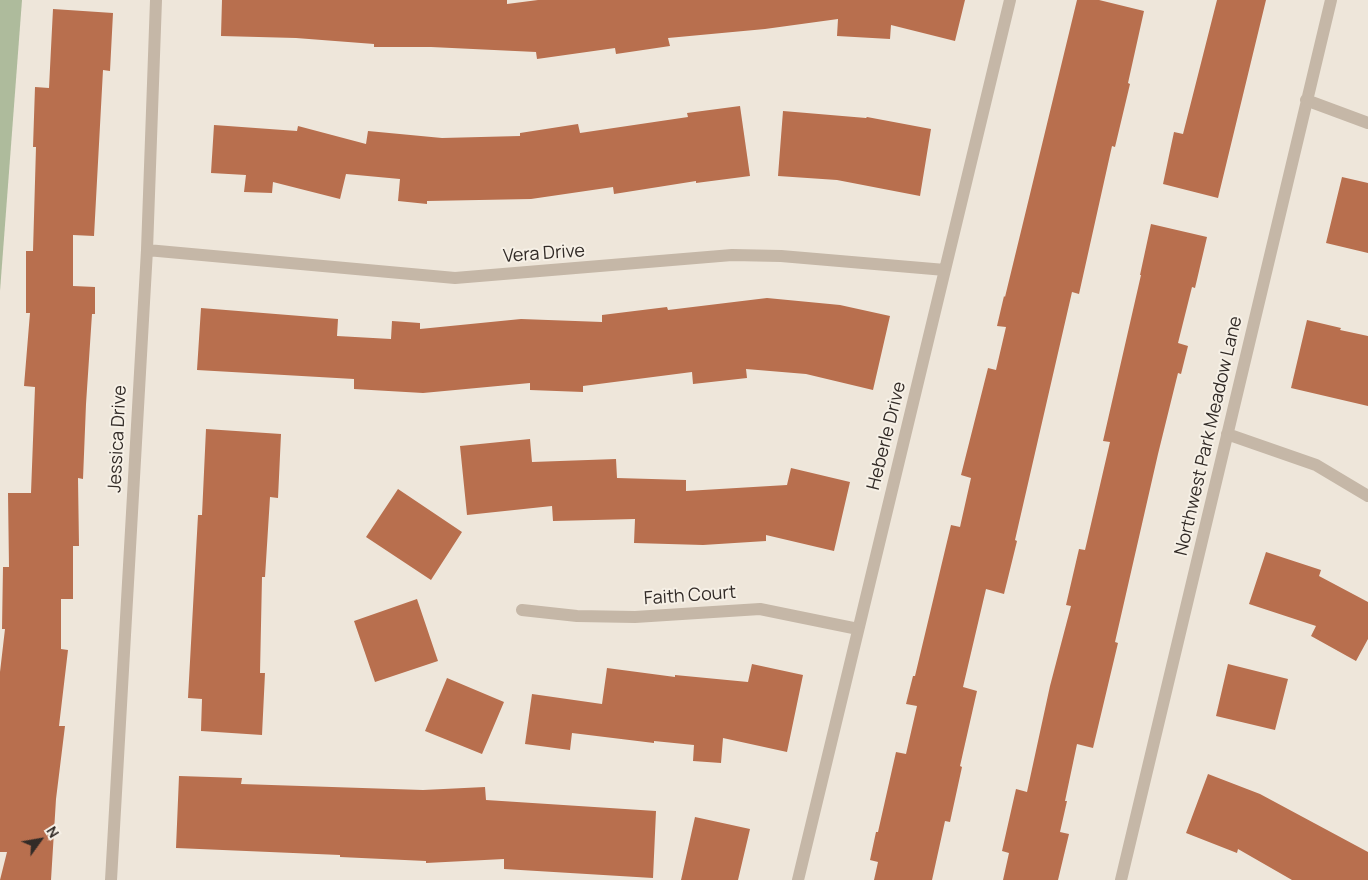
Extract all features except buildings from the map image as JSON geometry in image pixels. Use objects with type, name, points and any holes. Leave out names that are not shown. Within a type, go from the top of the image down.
[{"type":"street","name":"Jessica Drive","points":[[111,880],[146,250],[156,0]]},
{"type":"street","name":"Heberle Drive","points":[[798,880],[1010,0]]},
{"type":"street","name":"Northwest Park Meadow Lane","points":[[1121,880],[1331,0]]},
{"type":"street","points":[[1306,100],[1368,123]]},
{"type":"street","name":"Vera Drive","points":[[146,250],[455,278],[732,255],[781,256],[945,270]]},
{"type":"street","points":[[1227,434],[1316,465],[1368,496]]},
{"type":"street","name":"Faith Court","points":[[522,610],[577,616],[635,617],[760,609],[858,629]]},
{"type":"green space","points":[[0,0],[22,0],[0,291]]}]
